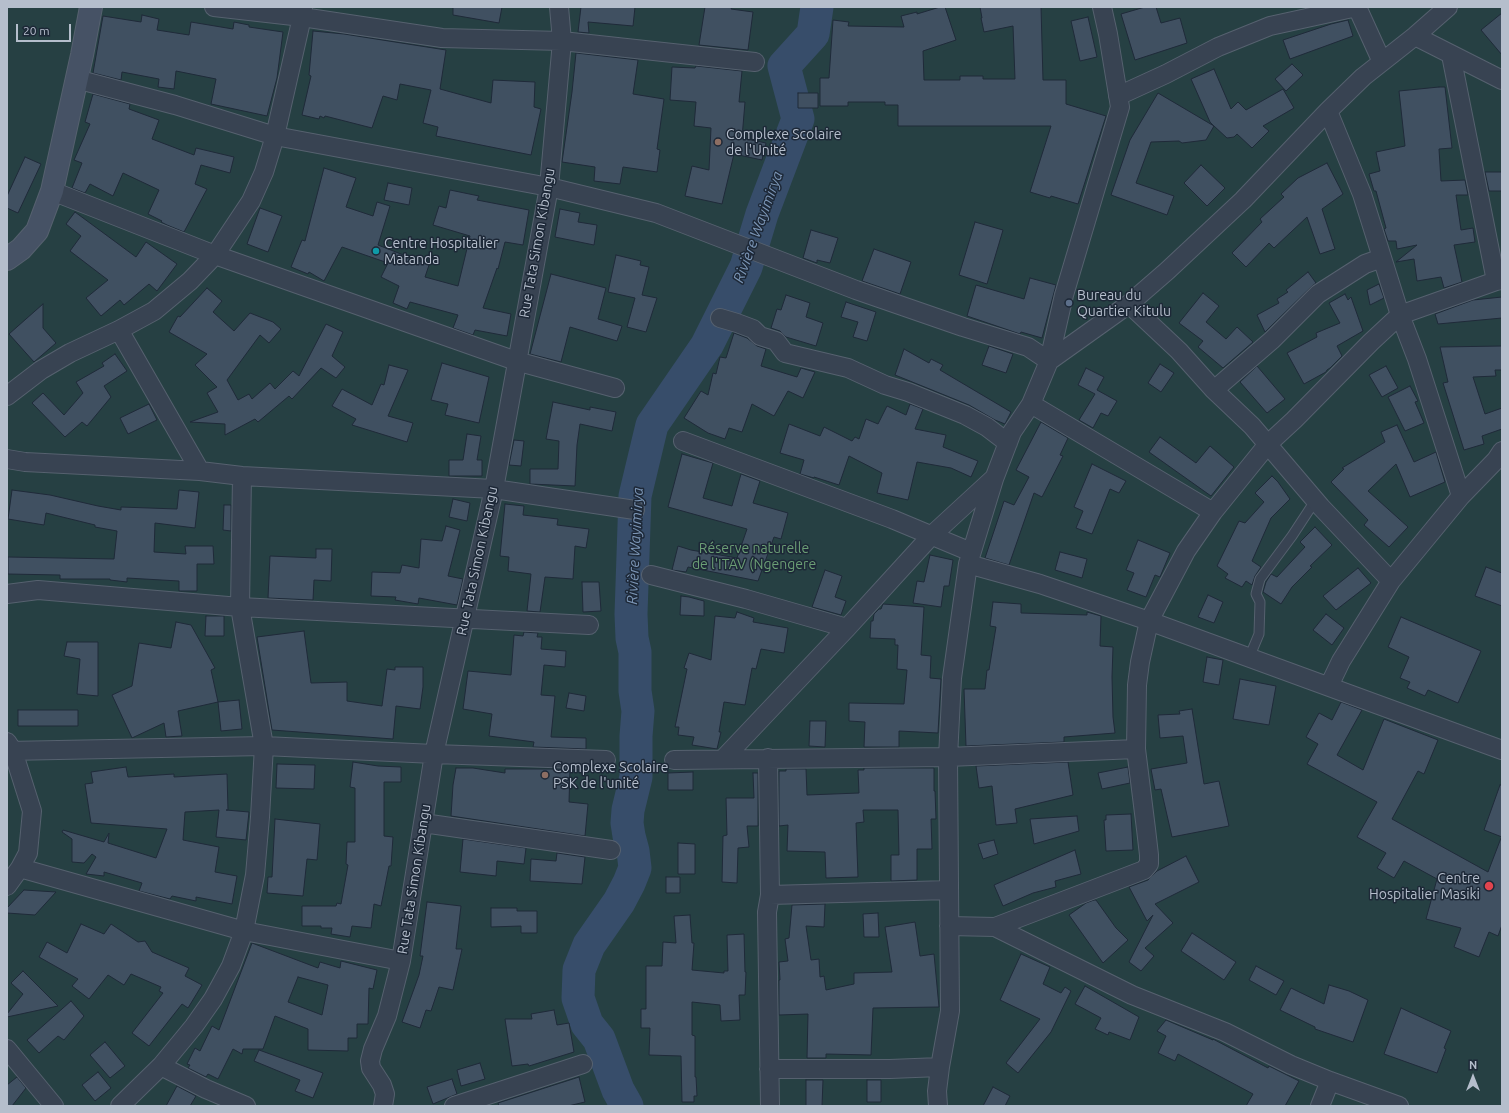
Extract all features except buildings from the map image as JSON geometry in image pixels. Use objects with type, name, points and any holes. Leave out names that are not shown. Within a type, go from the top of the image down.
[{"type":"street","points":[[7,259],[21,249],[37,232],[52,191],[82,55],[90,7]]},
{"type":"street","points":[[214,7],[302,12],[442,38],[562,41],[755,62]]},
{"type":"street","name":"Rue Tata Simon Kibangu","points":[[383,1106],[385,1094],[382,1085],[371,1068],[370,1061],[387,1016],[401,961],[434,754],[494,489],[516,361],[549,187],[562,41],[559,7]]},
{"type":"street","points":[[938,1106],[937,1091],[940,1067],[950,1011],[948,757],[952,678],[970,558],[994,479],[1012,432],[1032,404],[1049,361],[1064,295],[1120,107],[1102,7]]},
{"type":"street","points":[[1116,80],[1166,74],[1218,47],[1270,26],[1357,7],[1382,62]]},
{"type":"street","points":[[1049,361],[1129,304],[1243,200],[1328,111],[1363,77],[1415,36],[1448,7]]},
{"type":"street","points":[[7,396],[41,370],[70,353],[119,330],[154,311],[190,281],[215,255],[251,201],[264,172],[275,136],[302,12]]},
{"type":"street","points":[[1415,36],[1451,56],[1502,80]]},
{"type":"street","points":[[949,926],[995,927],[1144,870],[1149,864],[1149,855],[1136,749],[1137,685],[1141,655],[1149,621],[1186,551],[1213,512],[1268,444],[1300,415],[1370,342],[1400,315],[1499,280],[1451,56]]},
{"type":"street","points":[[76,79],[175,106],[275,136],[549,187],[656,213],[856,290],[963,328],[1028,347],[1049,361]]},
{"type":"street","points":[[1328,111],[1362,194],[1400,315],[1417,359],[1461,496]]},
{"type":"street","points":[[52,191],[215,255],[516,361],[615,388]]},
{"type":"street","points":[[1214,390],[1272,340],[1318,294],[1365,264],[1382,258]]},
{"type":"street","points":[[1129,304],[1179,351],[1214,390],[1252,426],[1315,501],[1374,565],[1391,581]]},
{"type":"street","points":[[720,318],[752,329],[760,336],[776,341],[785,353],[848,368],[885,385],[908,392],[965,415],[987,427],[1008,444]]},
{"type":"street","points":[[119,330],[200,471]]},
{"type":"street","points":[[1032,404],[1213,512]]},
{"type":"street","points":[[683,441],[931,536],[970,558],[1040,584],[1149,621],[1502,750]]},
{"type":"street","points":[[1329,686],[1341,661],[1391,581],[1461,496],[1496,460],[1502,451]]},
{"type":"street","points":[[7,459],[25,462],[200,471],[242,476],[494,489],[634,510]]},
{"type":"street","points":[[120,1106],[161,1066],[194,1026],[213,999],[231,966],[244,931],[255,875],[264,746],[240,607],[242,476]]},
{"type":"street","points":[[723,759],[847,628],[931,536],[994,479]]},
{"type":"street","points":[[651,575],[746,599],[847,628]]},
{"type":"street","points":[[7,594],[38,590],[240,607],[589,625]]},
{"type":"street","points":[[7,886],[20,868],[28,853],[32,810],[9,748],[264,746],[606,760]]},
{"type":"street","points":[[674,760],[948,757],[1136,749]]},
{"type":"street","points":[[768,758],[770,895],[767,912],[770,1106]]},
{"type":"street","points":[[423,823],[611,850]]},
{"type":"street","points":[[20,868],[244,931],[401,961]]},
{"type":"street","points":[[770,895],[949,890]]},
{"type":"street","points":[[995,927],[1132,995],[1225,1032],[1291,1065],[1399,1106]]},
{"type":"street","points":[[7,1049],[54,1106]]},
{"type":"street","points":[[454,1106],[583,1064]]},
{"type":"street","points":[[161,1066],[246,1106]]},
{"type":"street","points":[[769,1068],[940,1067]]},
{"type":"street","points":[[1320,1106],[1330,1081]]},
{"type":"lane","points":[[1249,658],[1259,634],[1260,602],[1256,594],[1260,579],[1292,536],[1315,501]]},
{"type":"green space","name":"Réserve naturelle de l'ITAV (Ngengere","points":[[7,7],[1502,7],[1502,1106],[7,1106]]},
{"type":"waterway","name":"Rivière Wayimirya","points":[[627,1106],[618,1090],[599,1039],[587,1024],[578,998],[579,970],[589,945],[619,902],[635,868],[627,823],[628,810],[636,777],[636,736],[638,711],[635,691],[635,652],[632,638],[631,614],[635,496],[652,425],[707,345],[746,267],[762,214],[798,119],[784,66],[813,34],[817,7]]},
{"type":"place","name":"Complexe Scolaire de l'Unité","points":[[718,142]]},
{"type":"place","name":"Centre Hospitalier Matanda","points":[[376,251]]},
{"type":"place","name":"Bureau du Quartier Kitulu","points":[[1069,303]]},
{"type":"place","name":"Complexe Scolaire PSK de l'unité","points":[[545,775]]},
{"type":"place","name":"Centre Hospitalier Masiki","points":[[1489,886]]}]
